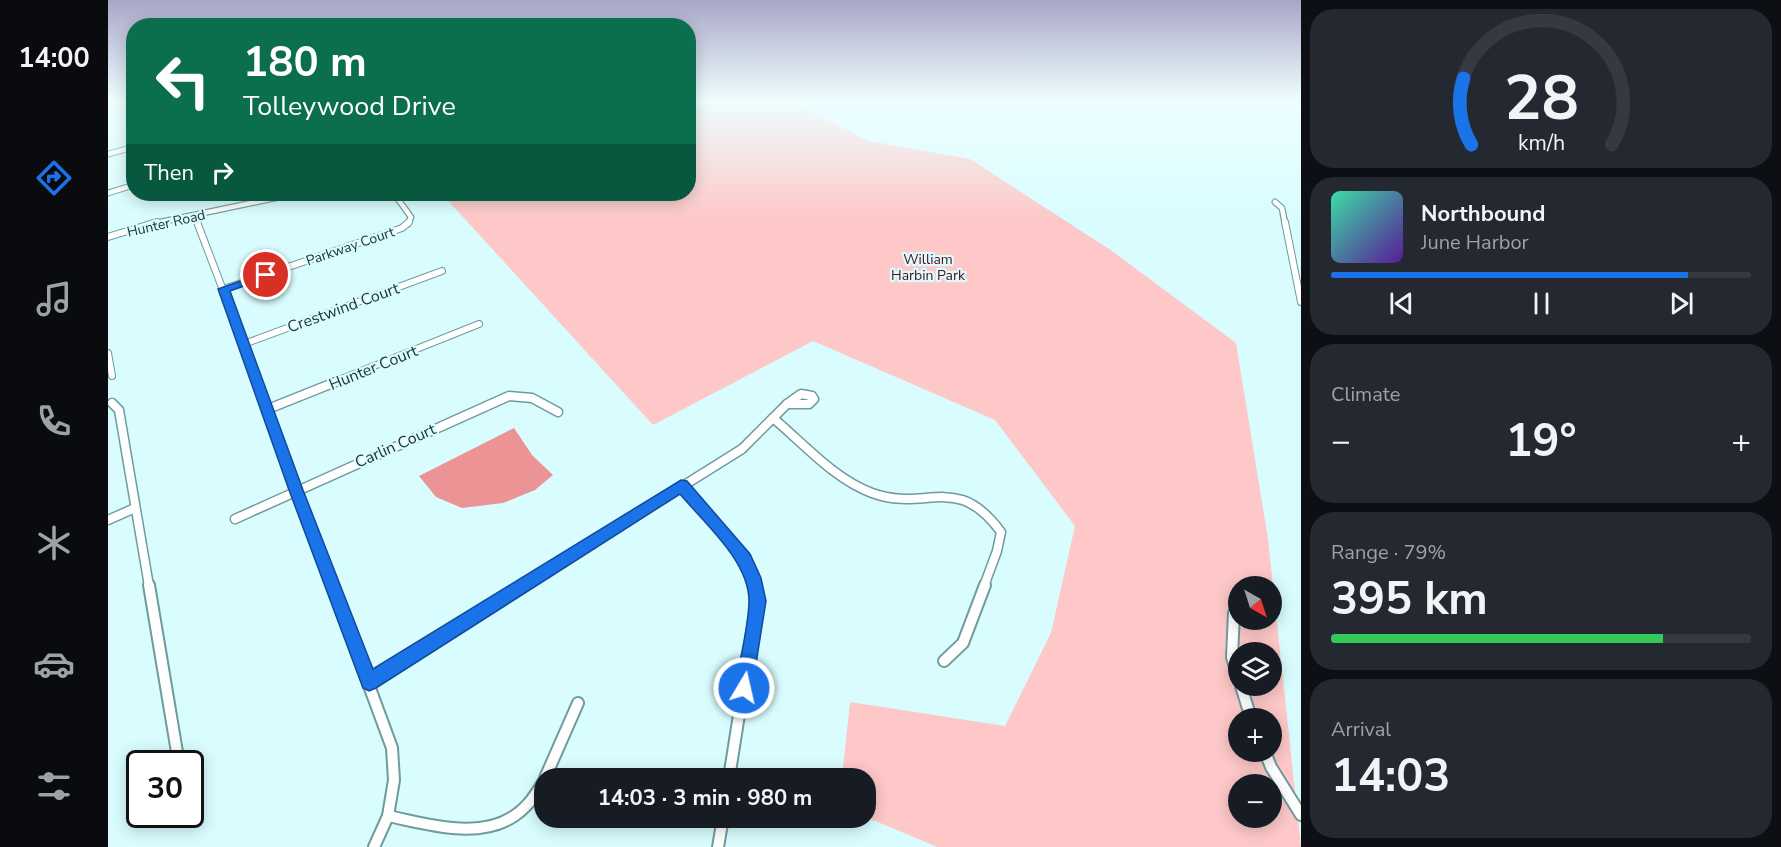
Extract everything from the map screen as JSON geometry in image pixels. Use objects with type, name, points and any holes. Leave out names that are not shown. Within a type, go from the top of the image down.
[{"type":"street","points":[[108,154],[126,149]]},
{"type":"street","points":[[108,193],[126,187]]},
{"type":"street","name":"Hunter Road","points":[[108,237],[154,223],[262,201]]},
{"type":"street","name":"Parkway Court","points":[[224,289],[402,228],[409,223],[411,217],[399,201]]},
{"type":"street","points":[[1275,202],[1282,208],[1301,302]]},
{"type":"street","points":[[195,216],[224,289],[392,748],[394,780],[388,816],[374,847]]},
{"type":"street","name":"Crestwind Court","points":[[244,344],[442,271]]},
{"type":"street","name":"Hunter Court","points":[[268,409],[479,324]]},
{"type":"street","points":[[108,353],[112,376]]},
{"type":"street","name":"Carlin Court","points":[[235,519],[509,396],[532,398],[558,412]]},
{"type":"street","points":[[112,403],[119,410],[177,750]]},
{"type":"street","points":[[369,682],[742,449],[787,404]]},
{"type":"street","points":[[774,418],[846,478],[872,492],[896,498],[954,495],[978,505],[993,518],[1001,532],[997,550],[963,642],[944,661]]},
{"type":"street","points":[[681,486],[745,559],[753,578],[757,601],[731,768]]},
{"type":"street","points":[[108,520],[135,508]]},
{"type":"street","points":[[550,768],[579,703]]},
{"type":"street","points":[[1269,762],[1301,815]]},
{"type":"street","points":[[388,816],[477,834],[501,829],[524,812],[534,797]]},
{"type":"street","points":[[718,847],[721,828]]},
{"type":"green space","name":"William Harbin Park","points":[[696,140],[865,140],[970,159],[1112,251],[1236,343],[1272,576],[1228,576],[1228,630],[1278,630],[1279,642],[1228,642],[1228,696],[1282,696],[1282,670],[1301,847],[937,847],[876,821],[876,768],[843,768],[850,702],[1005,726],[1051,633],[1075,526],[995,420],[813,341],[653,425],[448,201],[696,201]]},
{"type":"shaded area","points":[[514,428],[532,455],[553,475],[535,490],[503,503],[462,508],[436,497],[419,476]]},
{"type":"route","points":[[266,275],[224,289],[296,490],[369,682],[681,486],[745,559],[753,578],[757,601],[744,688]]}]
